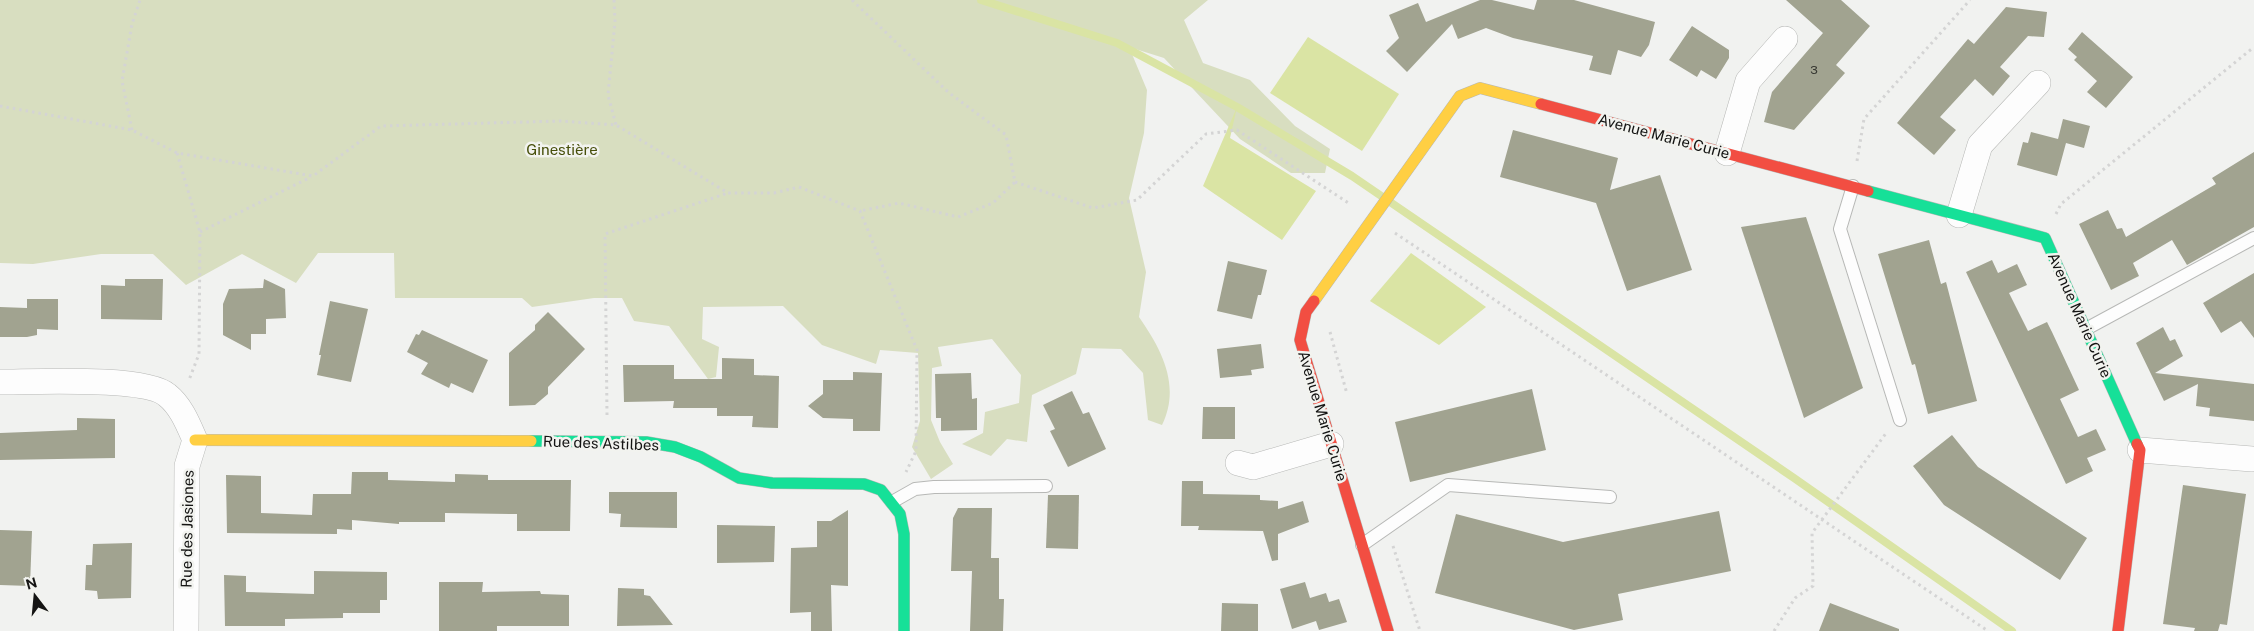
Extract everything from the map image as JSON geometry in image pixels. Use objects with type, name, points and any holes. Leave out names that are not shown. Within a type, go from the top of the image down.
[{"type":"street","points":[[1727,153],[1748,81],[1785,38]]},
{"type":"street","points":[[1959,214],[1980,144],[2038,83]]},
{"type":"street","name":"Avenue Marie Curie","points":[[1388,631],[1300,340],[1306,312],[1396,185],[1460,96],[1480,88],[2045,238],[2140,450]]},
{"type":"street","points":[[0,382],[127,383],[151,387],[166,394],[178,406],[195,440]]},
{"type":"street","name":"Rue des Astilbes","points":[[195,440],[646,442],[675,447],[739,478],[772,483],[864,484],[881,490],[900,514],[904,534],[904,631]]},
{"type":"street","name":"Rue des Jasiones","points":[[186,631],[187,466],[195,440]]},
{"type":"street","points":[[1238,463],[1253,466],[1331,444]]},
{"type":"street","points":[[2118,631],[2140,450],[2252,459]]},
{"type":"lane","points":[[1852,186],[1840,229],[1900,420]]},
{"type":"lane","points":[[2086,329],[2254,238]]},
{"type":"lane","points":[[1362,545],[1448,485],[1610,497]]},
{"type":"lane","points":[[892,502],[915,489],[934,487],[1046,486]]},
{"type":"path","points":[[132,130],[122,81],[132,24],[140,0]]},
{"type":"path","points":[[614,0],[615,21],[608,95],[616,125]]},
{"type":"path","points":[[852,0],[948,92],[1006,135],[1015,182]]},
{"type":"path","points":[[1852,186],[1864,119],[1970,0]]},
{"type":"path","points":[[2045,238],[2061,204],[2254,47]]},
{"type":"path","points":[[0,106],[132,130],[178,152],[313,176]]},
{"type":"path","points":[[200,232],[313,176],[381,126],[561,121],[616,125],[728,193]]},
{"type":"path","points":[[1015,182],[1093,208],[1137,200],[1206,134],[1237,130],[1374,216],[1988,631]]},
{"type":"path","points":[[178,152],[200,232],[200,354],[178,406]]},
{"type":"path","points":[[607,441],[605,234],[728,193],[774,193],[799,187],[860,211],[899,203],[958,217],[993,203],[1015,182]]},
{"type":"path","points":[[860,211],[917,350],[916,450],[892,502]]},
{"type":"path","points":[[1328,323],[1348,396]]},
{"type":"path","points":[[1774,631],[1795,598],[1813,586],[1812,533],[1885,434],[1900,420]]},
{"type":"green space","name":"Ginestière","points":[[0,0],[1208,0],[1184,20],[1203,63],[1250,80],[1295,126],[1330,149],[1325,173],[1291,173],[1240,139],[1164,58],[1129,47],[1147,90],[1144,133],[1129,198],[1146,272],[1139,317],[1161,355],[1169,382],[1170,396],[1162,425],[1148,420],[1143,373],[1121,349],[1082,348],[1076,374],[1032,395],[1027,442],[1007,439],[991,456],[962,444],[983,433],[985,412],[1019,403],[1021,375],[992,339],[938,347],[942,366],[932,368],[931,420],[940,442],[953,464],[931,479],[912,447],[920,421],[918,353],[880,350],[876,364],[822,345],[783,306],[703,307],[702,339],[719,347],[716,377],[708,379],[669,326],[634,321],[622,298],[594,298],[532,307],[522,298],[395,298],[394,253],[318,253],[296,283],[242,254],[186,285],[153,254],[101,254],[33,264],[0,263]]},
{"type":"shaded area","points":[[1308,37],[1399,94],[1362,151],[1270,93]]},
{"type":"shaded area","points":[[1237,107],[1230,138],[1316,191],[1282,240],[1203,186]]},
{"type":"shaded area","points":[[1411,253],[1486,307],[1439,345],[1370,301]]},
{"type":"building","points":[[1480,0],[1492,0],[1534,10],[1537,0],[1574,0],[1655,22],[1649,45],[1641,57],[1618,50],[1611,75],[1589,70],[1593,56],[1513,38],[1486,28],[1458,39],[1452,24],[1407,72],[1386,51],[1399,38],[1389,15],[1418,3],[1426,22]]},
{"type":"building","points":[[1786,0],[1841,0],[1870,26],[1836,65],[1845,73],[1794,130],[1764,122],[1772,92],[1823,33]]},
{"type":"building","points":[[2006,7],[2047,12],[2044,37],[2028,36],[2000,67],[2010,76],[1993,96],[1975,79],[1940,117],[1956,130],[1934,155],[1897,123],[1968,39],[1974,44]]},
{"type":"building","points":[[1692,26],[1729,50],[1729,58],[1716,79],[1701,70],[1697,77],[1669,60]]},
{"type":"building","points":[[2082,32],[2133,77],[2106,108],[2087,92],[2097,81],[2074,60],[2077,57],[2068,49]]},
{"type":"building","points":[[2063,119],[2090,126],[2084,148],[2066,143],[2057,176],[2017,165],[2023,142],[2028,143],[2031,132],[2058,139]]},
{"type":"building","points":[[1513,130],[1618,158],[1610,190],[1660,175],[1692,270],[1627,291],[1596,203],[1500,177]]},
{"type":"building","points":[[2254,152],[2254,227],[2187,265],[2172,240],[2133,263],[2139,276],[2111,290],[2079,224],[2108,210],[2117,229],[2122,228],[2126,237],[2216,184],[2212,178]]},
{"type":"building","points":[[1806,217],[1863,388],[1804,418],[1741,227]]},
{"type":"building","points":[[1929,240],[1941,284],[1946,282],[1977,401],[1928,414],[1915,364],[1912,365],[1878,254]]},
{"type":"building","points":[[1992,260],[1998,273],[2017,264],[2027,285],[2009,293],[2028,331],[2047,322],[2079,390],[2060,399],[2078,437],[2096,429],[2106,450],[2087,458],[2093,471],[2066,484],[1966,272]]},
{"type":"building","points":[[1228,261],[1267,270],[1261,295],[1258,295],[1252,319],[1217,311]]},
{"type":"building","points":[[2254,273],[2254,338],[2241,321],[2221,333],[2203,303]]},
{"type":"building","points":[[125,279],[163,279],[162,320],[101,319],[101,285],[125,286]]},
{"type":"building","points":[[264,279],[285,289],[286,318],[266,319],[266,334],[251,334],[251,350],[223,335],[223,304],[229,289],[263,288]]},
{"type":"building","points":[[27,299],[58,299],[58,330],[37,329],[37,335],[0,337],[0,307],[27,308]]},
{"type":"building","points":[[330,301],[368,309],[351,382],[317,375]]},
{"type":"building","points":[[548,312],[585,349],[548,387],[548,394],[535,405],[509,406],[509,353],[535,330],[535,325]]},
{"type":"building","points":[[2163,327],[2170,341],[2175,339],[2183,356],[2155,373],[2254,384],[2254,421],[2209,416],[2210,408],[2196,406],[2198,384],[2164,401],[2136,343]]},
{"type":"building","points":[[422,330],[488,360],[473,393],[451,383],[449,388],[421,374],[428,363],[407,352],[416,334],[419,335]]},
{"type":"building","points":[[1261,344],[1264,368],[1251,370],[1252,375],[1220,378],[1217,349]]},
{"type":"building","points":[[722,358],[754,359],[754,375],[779,376],[778,428],[752,427],[753,416],[717,416],[717,408],[673,408],[674,401],[624,402],[623,365],[674,365],[674,379],[722,379]]},
{"type":"building","points":[[853,372],[882,373],[880,431],[853,431],[853,419],[823,418],[808,406],[823,394],[823,380],[853,380]]},
{"type":"building","points":[[971,373],[972,399],[977,398],[977,430],[941,431],[941,418],[936,418],[935,374]]},
{"type":"building","points":[[1532,389],[1546,450],[1410,482],[1395,422]]},
{"type":"building","points":[[1072,391],[1083,414],[1089,412],[1106,449],[1068,467],[1050,431],[1055,429],[1043,405]]},
{"type":"building","points":[[1203,407],[1235,407],[1235,439],[1202,439]]},
{"type":"building","points":[[77,418],[115,419],[115,458],[0,460],[0,433],[77,430]]},
{"type":"building","points":[[1952,435],[1978,467],[2087,538],[2060,580],[1944,505],[1913,466]]},
{"type":"building","points":[[352,472],[388,472],[388,480],[455,482],[455,474],[488,475],[488,480],[571,480],[570,531],[517,531],[517,514],[445,513],[445,522],[399,522],[399,524],[352,520],[352,530],[337,529],[337,534],[227,533],[226,475],[261,476],[261,513],[312,515],[313,494],[351,494]]},
{"type":"building","points":[[1182,481],[1203,481],[1203,494],[1260,495],[1260,500],[1278,501],[1278,509],[1303,501],[1309,522],[1278,534],[1278,560],[1272,561],[1263,531],[1198,530],[1199,526],[1181,526]]},
{"type":"building","points":[[2183,485],[2246,494],[2227,625],[2220,624],[2218,631],[2194,631],[2195,628],[2163,624]]},
{"type":"building","points":[[609,492],[677,492],[677,528],[620,527],[621,514],[609,513]]},
{"type":"building","points":[[1048,495],[1079,495],[1078,549],[1046,548]]},
{"type":"building","points":[[958,508],[992,508],[991,558],[999,558],[999,599],[1004,599],[1003,631],[970,631],[972,571],[951,571],[953,518]]},
{"type":"building","points":[[848,510],[848,586],[831,585],[832,631],[811,631],[811,612],[790,613],[791,548],[817,547],[817,521],[831,521]]},
{"type":"building","points":[[1719,511],[1731,571],[1618,594],[1623,620],[1574,630],[1435,593],[1456,514],[1563,542]]},
{"type":"building","points":[[717,525],[775,526],[774,562],[717,563]]},
{"type":"building","points":[[0,530],[32,531],[30,586],[0,585]]},
{"type":"building","points":[[132,543],[131,598],[98,599],[97,591],[85,590],[86,565],[92,565],[93,544]]},
{"type":"building","points":[[314,571],[387,572],[387,600],[380,600],[380,613],[343,613],[343,618],[285,619],[285,626],[225,626],[224,575],[246,576],[246,592],[314,594]]},
{"type":"building","points":[[439,582],[483,582],[482,592],[540,591],[541,594],[569,595],[569,626],[497,626],[497,631],[439,631]]},
{"type":"building","points":[[1305,582],[1310,598],[1326,593],[1329,602],[1339,599],[1347,622],[1319,630],[1316,621],[1292,629],[1280,589]]},
{"type":"building","points":[[618,588],[644,589],[644,595],[650,596],[673,625],[617,626]]},
{"type":"building","points":[[1222,603],[1258,604],[1258,631],[1221,631]]},
{"type":"building","points":[[1830,603],[1899,629],[1899,631],[1819,631]]},
{"type":"waterway","points":[[981,0],[1117,43],[1237,107],[1352,176],[1794,478],[2012,631]]},
{"type":"traffic: fast","points":[[1868,191],[2045,238],[2137,444]]},
{"type":"traffic: fast","points":[[531,441],[646,442],[675,447],[701,457],[739,478],[772,483],[864,484],[881,490],[900,514],[904,534],[904,631]]},
{"type":"traffic: slow","points":[[1314,301],[1460,96],[1480,88],[1541,104]]},
{"type":"traffic: slow","points":[[195,440],[531,441]]},
{"type":"traffic: jam","points":[[1541,104],[1868,191]]},
{"type":"traffic: jam","points":[[1314,301],[1306,312],[1300,340],[1388,631]]},
{"type":"traffic: jam","points":[[2118,631],[2140,450],[2137,444]]}]
